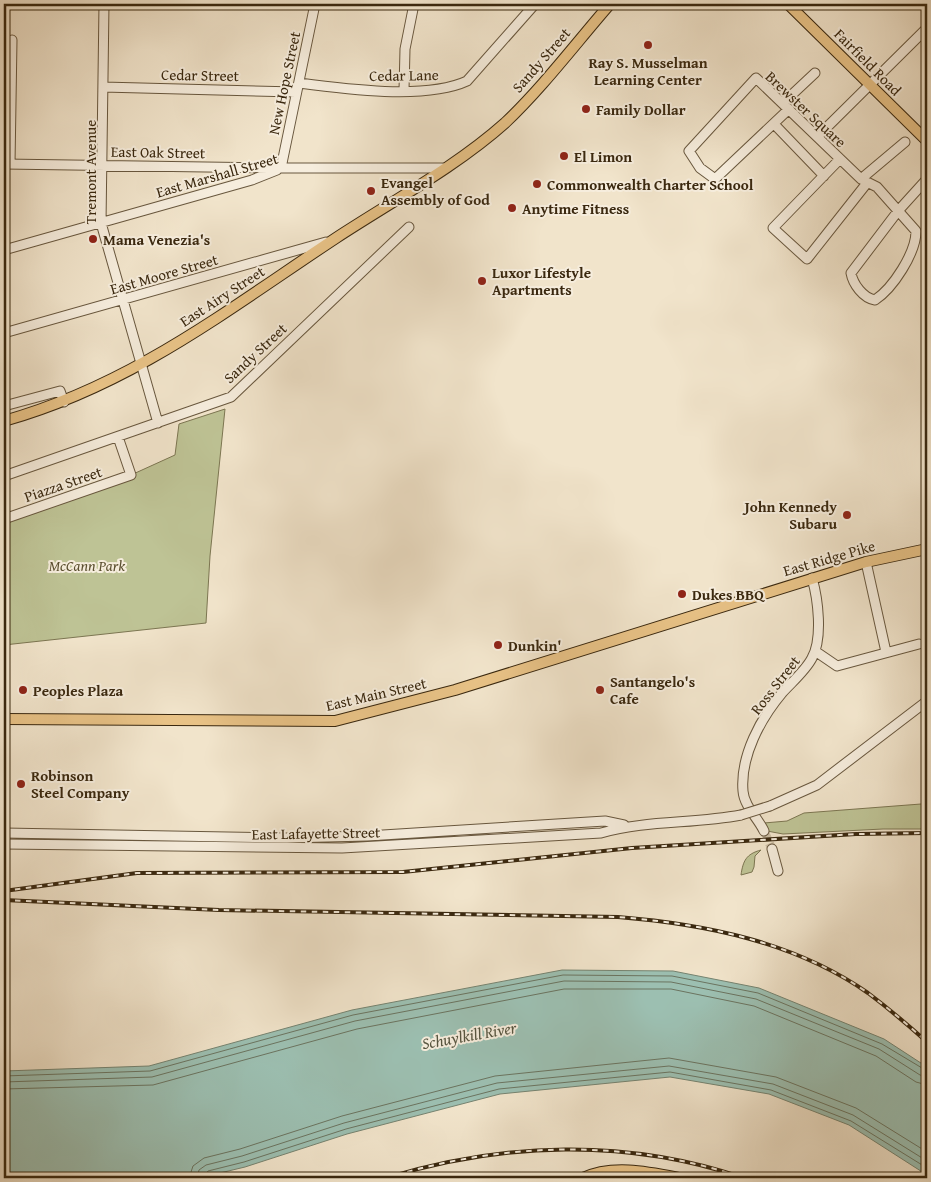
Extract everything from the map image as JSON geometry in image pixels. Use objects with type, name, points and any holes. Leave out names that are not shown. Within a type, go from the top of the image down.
[{"type":"main road","name":"Sandy Street","points":[[443,168],[505,122],[610,4]]},
{"type":"main road","name":"Fairfield Road","points":[[788,4],[927,141]]},
{"type":"main road","name":"East Airy Street","points":[[4,421],[64,402],[140,366],[221,316],[443,168]]},
{"type":"main road","name":"East Ridge Pike","points":[[740,601],[866,562],[927,549]]},
{"type":"main road","name":"East Main Street","points":[[4,719],[335,721],[455,690],[740,601]]},
{"type":"main road","points":[[583,1178],[598,1173],[615,1171],[680,1178]]},
{"type":"street","name":"Tremont Avenue","points":[[104,4],[101,223],[140,366],[158,423]]},
{"type":"street","name":"New Hope Street","points":[[281,168],[315,4]]},
{"type":"street","points":[[404,90],[405,49],[414,4]]},
{"type":"street","name":"Cedar Lane","points":[[297,87],[433,91],[453,87],[467,81],[534,4]]},
{"type":"street","points":[[818,136],[927,28]]},
{"type":"street","points":[[7,164],[12,40]]},
{"type":"street","points":[[814,73],[786,106],[774,124],[824,176]]},
{"type":"street","name":"Brewster Square","points":[[774,124],[715,179],[700,168],[689,151],[756,78],[864,181],[877,187],[898,211]]},
{"type":"street","name":"Cedar Street","points":[[103,87],[297,87]]},
{"type":"street","points":[[840,159],[773,228],[807,259],[864,181],[905,142]]},
{"type":"street","name":"East Oak Street","points":[[7,164],[281,168]]},
{"type":"street","name":"East Marshall Street","points":[[4,250],[252,180],[281,168],[443,168]]},
{"type":"street","points":[[898,211],[916,231],[916,242],[911,256],[882,295],[874,300],[868,299],[852,281],[851,273],[898,211],[927,179]]},
{"type":"street","name":"Sandy Street","points":[[4,476],[231,397],[409,227]]},
{"type":"street","name":"East Moore Street","points":[[4,333],[332,241]]},
{"type":"street","points":[[4,406],[60,390],[64,402]]},
{"type":"street","name":"Piazza Street","points":[[4,519],[131,475],[118,437]]},
{"type":"street","points":[[866,562],[886,652]]},
{"type":"street","name":"Ross Street","points":[[764,831],[749,808],[743,790],[749,752],[753,738],[765,717],[780,695],[812,659],[815,651],[818,615],[817,595],[812,578]]},
{"type":"street","points":[[815,651],[837,666],[918,644]]},
{"type":"street","name":"East Lafayette Street","points":[[4,844],[342,848],[601,833],[627,826],[697,821],[741,815],[770,806],[817,785],[927,701]]},
{"type":"street","name":"East Lafayette Street","points":[[4,833],[287,838],[367,836],[605,822],[627,826]]},
{"type":"street","points":[[772,849],[778,871]]},
{"type":"green space","name":"McCann Park","points":[[225,409],[210,556],[206,623],[4,645],[4,519],[131,475],[175,455],[179,424]]},
{"type":"green space","points":[[927,805],[927,829],[883,829],[783,834],[767,831],[764,823],[787,821],[804,813]]},
{"type":"green space","points":[[761,850],[755,856],[752,872],[741,875],[746,859]]},
{"type":"water","name":"Schuylkill River","points":[[562,970],[673,971],[759,988],[884,1039],[927,1067],[927,1175],[849,1125],[769,1094],[670,1077],[500,1094],[347,1134],[245,1167],[199,1178],[4,1178],[4,1071],[149,1066],[352,1010]]},
{"type":"tunnel","points":[[764,831],[772,849]]},
{"type":"railway","points":[[4,891],[137,873],[403,872],[632,848],[856,834],[927,833]]},
{"type":"railway","points":[[4,900],[219,910],[618,917],[684,925],[748,938],[780,948],[840,975],[868,993],[927,1042]]},
{"type":"railway","points":[[386,1178],[430,1166],[475,1157],[565,1150],[610,1151],[655,1156],[700,1165],[744,1178]]},
{"type":"place","name":"Ray S. Musselman Learning Center","points":[[648,45]]},
{"type":"place","name":"Family Dollar","points":[[586,109]]},
{"type":"place","name":"El Limon","points":[[564,156]]},
{"type":"place","name":"Commonwealth Charter School","points":[[537,184]]},
{"type":"place","name":"Evangel Assembly of God","points":[[371,191]]},
{"type":"place","name":"Anytime Fitness","points":[[512,208]]},
{"type":"place","name":"Mama Venezia's","points":[[93,239]]},
{"type":"place","name":"Luxor Lifestyle Apartments","points":[[482,281]]},
{"type":"place","name":"John Kennedy Subaru","points":[[847,515]]},
{"type":"place","name":"Dukes BBQ","points":[[682,594]]},
{"type":"place","name":"Dunkin'","points":[[498,645]]},
{"type":"place","name":"Peoples Plaza","points":[[23,690]]},
{"type":"place","name":"Santangelo's Cafe","points":[[600,690]]},
{"type":"place","name":"Robinson Steel Company","points":[[21,784]]}]
